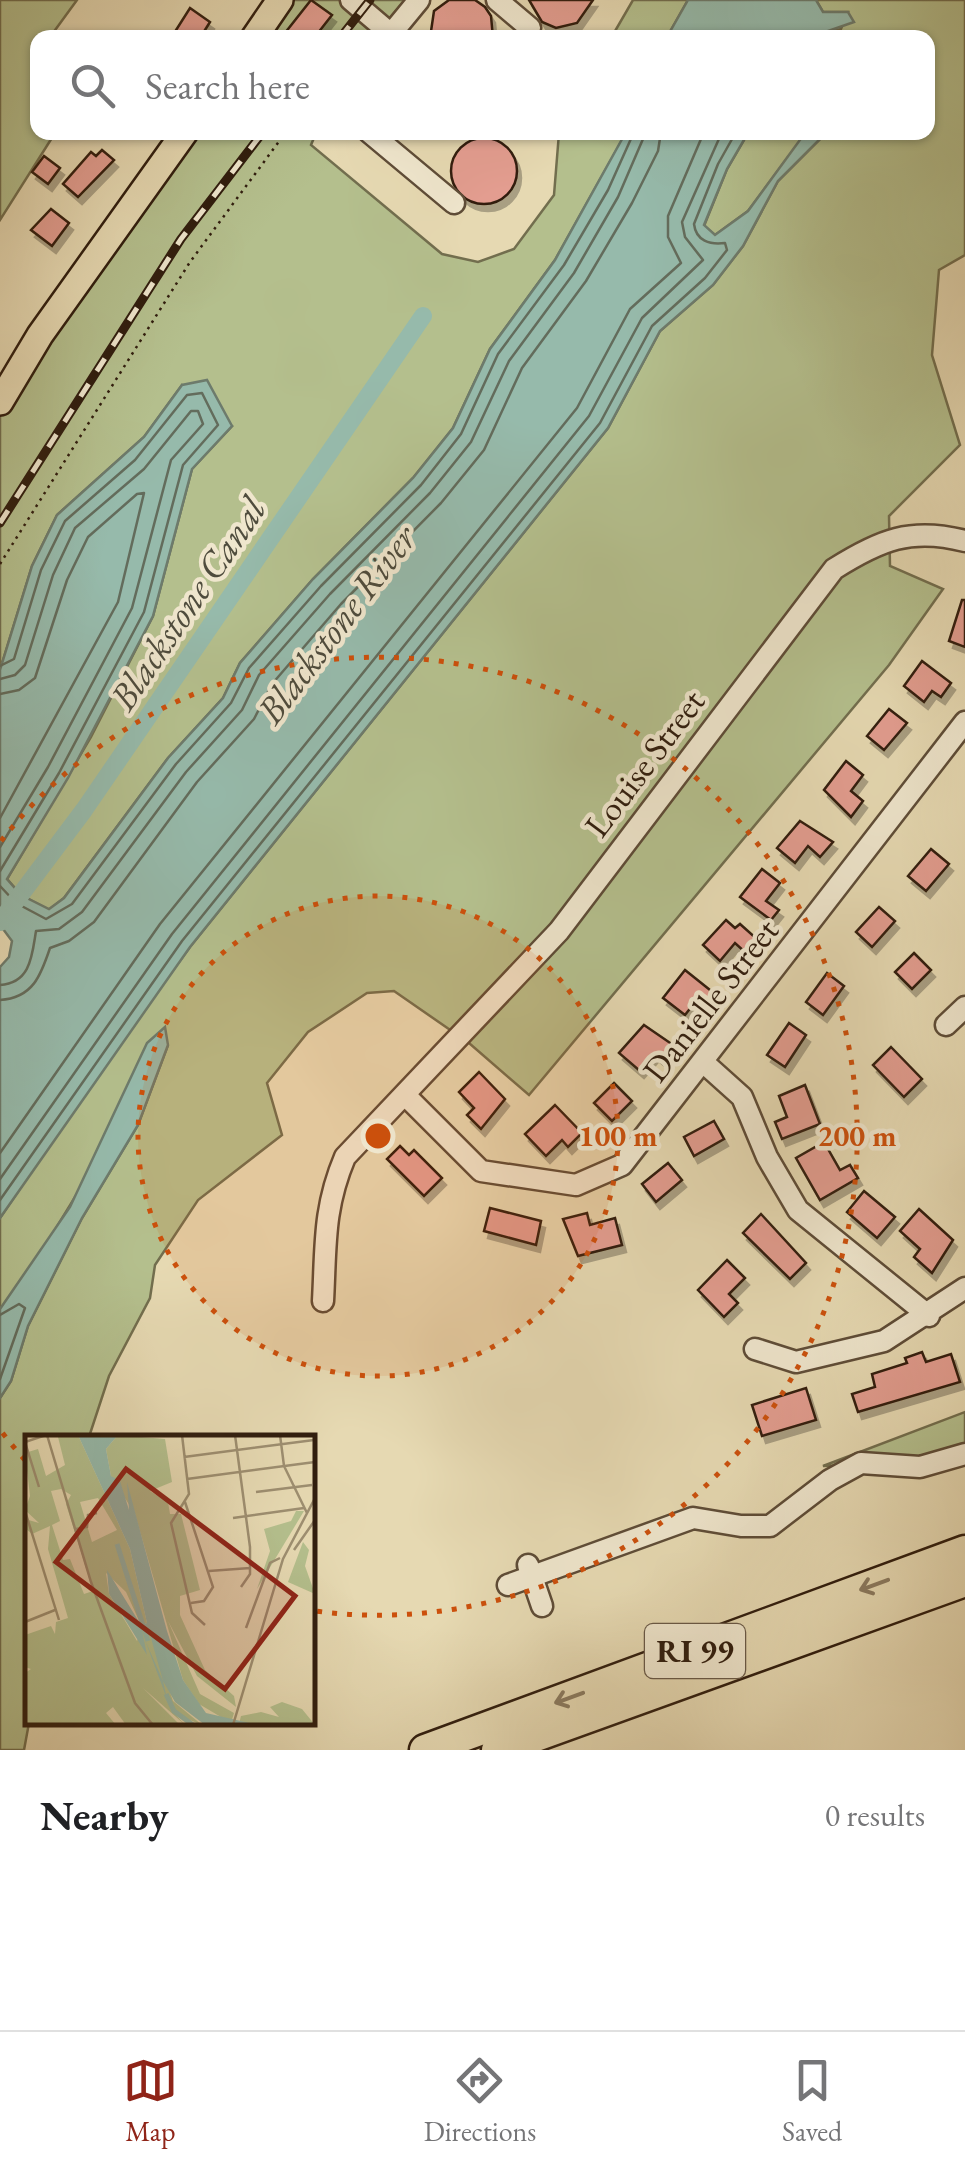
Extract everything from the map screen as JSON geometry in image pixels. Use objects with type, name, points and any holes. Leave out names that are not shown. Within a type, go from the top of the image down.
[{"type":"highway","name":"RI 99","points":[[425,1750],[965,1551]]},
{"type":"highway","name":"RI 99","points":[[497,1750],[965,1581]]},
{"type":"main road","points":[[259,30],[280,0]]},
{"type":"main road","points":[[0,402],[40,335],[180,140]]},
{"type":"street","points":[[350,0],[383,30]]},
{"type":"street","points":[[395,30],[419,0]]},
{"type":"street","points":[[497,0],[530,28]]},
{"type":"street","points":[[379,140],[454,203]]},
{"type":"street","name":"Louise Street","points":[[323,1301],[323,1230],[330,1193],[345,1157],[558,930],[834,569],[872,545],[930,532],[965,540]]},
{"type":"street","name":"Danielle Street","points":[[406,1096],[482,1171],[576,1184],[622,1165],[961,734]]},
{"type":"street","points":[[946,1025],[965,1007]]},
{"type":"street","points":[[703,1062],[742,1098],[766,1157],[798,1210],[929,1316]]},
{"type":"street","points":[[755,1349],[796,1362],[823,1359],[884,1341],[929,1316],[965,1288]]},
{"type":"street","points":[[508,1585],[530,1570],[693,1518],[770,1526],[830,1480],[861,1463],[920,1467],[965,1454]]},
{"type":"street","points":[[530,1570],[542,1606]]},
{"type":"path","points":[[0,564],[190,262],[280,140]]},
{"type":"green space","points":[[0,0],[77,0],[55,30],[30,30],[30,140],[51,140],[0,220]]},
{"type":"green space","points":[[275,0],[405,0],[380,30],[254,30]]},
{"type":"green space","points":[[633,0],[688,0],[671,30],[616,30]]},
{"type":"green space","points":[[816,0],[965,0],[965,255],[939,270],[932,355],[960,445],[889,516],[890,566],[943,589],[889,665],[529,1095],[469,1043],[394,991],[367,993],[308,1032],[267,1083],[282,1135],[198,1200],[155,1265],[150,1298],[109,1376],[90,1435],[25,1435],[25,1725],[29,1725],[24,1750],[0,1750],[0,1398],[11,1381],[28,1326],[82,1218],[138,1125],[168,1045],[20,1287],[0,1309],[0,1218],[95,1077],[190,947],[608,428],[660,331],[713,285],[743,246],[778,181],[819,140],[935,140],[935,30],[837,30],[848,12],[823,12]]},
{"type":"green space","points":[[176,140],[313,140],[311,145],[442,254],[478,262],[514,249],[554,195],[558,140],[622,140],[555,260],[490,349],[453,428],[413,478],[313,579],[240,663],[223,698],[168,758],[64,898],[49,910],[21,895],[7,879],[91,737],[153,616],[192,469],[232,426],[182,385],[144,437],[57,515],[32,566],[0,670],[0,388]]},
{"type":"green space","points":[[744,140],[801,140],[748,211],[715,235],[704,226],[727,169]]},
{"type":"green space","points":[[965,1412],[965,1462],[823,1466]]},
{"type":"water","points":[[688,0],[816,0],[823,12],[848,12],[854,22],[831,30],[671,30]]},
{"type":"water","name":"Blackstone River","points":[[622,140],[744,140],[704,225],[715,235],[748,211],[800,140],[819,140],[778,181],[743,246],[713,285],[660,331],[608,428],[190,947],[0,1218],[0,967],[9,957],[12,941],[0,925],[0,670],[32,566],[57,515],[144,437],[182,385],[207,380],[232,426],[192,469],[153,616],[68,778],[7,879],[21,895],[49,909],[64,898],[168,758],[223,698],[240,663],[313,579],[413,478],[453,428],[490,349],[555,260]]},
{"type":"water","points":[[165,1027],[168,1045],[138,1125],[82,1218],[28,1326],[11,1381],[0,1398],[0,1309],[70,1207],[147,1043]]},
{"type":"building","points":[[311,0],[332,15],[320,30],[287,30]]},
{"type":"building","points":[[449,0],[475,0],[491,16],[492,30],[431,30],[434,11]]},
{"type":"building","points":[[529,0],[593,0],[577,23],[556,28],[542,22]]},
{"type":"building","points":[[190,8],[210,22],[205,30],[176,30]]},
{"type":"building","points":[[471,141],[497,141],[514,158],[514,184],[497,201],[471,201],[454,184],[454,158]]},
{"type":"building","points":[[102,150],[114,160],[78,197],[63,184],[91,152],[96,156]]},
{"type":"building","points":[[44,156],[60,168],[48,184],[32,172]]},
{"type":"building","points":[[51,209],[69,223],[52,246],[31,230]]},
{"type":"building","points":[[965,600],[965,647],[949,641]]},
{"type":"building","points":[[922,661],[951,683],[941,697],[932,691],[924,702],[904,686]]},
{"type":"building","points":[[889,709],[907,723],[884,750],[867,736]]},
{"type":"building","points":[[846,761],[863,775],[851,791],[863,801],[851,817],[824,790]]},
{"type":"building","points":[[800,821],[833,842],[820,857],[808,846],[795,863],[777,848]]},
{"type":"building","points":[[931,849],[949,864],[926,891],[908,876]]},
{"type":"building","points":[[762,869],[780,883],[766,901],[779,910],[771,920],[740,897]]},
{"type":"building","points":[[879,907],[895,921],[872,947],[856,932]]},
{"type":"building","points":[[726,920],[735,928],[740,924],[758,940],[746,953],[735,943],[720,961],[703,945]]},
{"type":"building","points":[[914,953],[931,970],[912,989],[895,972]]},
{"type":"building","points":[[685,970],[715,994],[707,1004],[699,997],[685,1015],[663,998]]},
{"type":"building","points":[[827,973],[844,986],[823,1015],[806,1002]]},
{"type":"building","points":[[789,1023],[806,1035],[785,1067],[767,1055]]},
{"type":"building","points":[[644,1025],[676,1047],[664,1062],[655,1054],[640,1071],[619,1053]]},
{"type":"building","points":[[891,1047],[922,1079],[904,1097],[873,1065]]},
{"type":"building","points":[[479,1072],[505,1099],[481,1129],[467,1115],[474,1108],[459,1092]]},
{"type":"building","points":[[614,1083],[632,1101],[612,1121],[594,1103]]},
{"type":"building","points":[[805,1085],[820,1124],[782,1139],[775,1122],[787,1117],[779,1096]]},
{"type":"building","points":[[555,1105],[582,1133],[568,1147],[562,1140],[546,1156],[525,1134]]},
{"type":"building","points":[[714,1121],[724,1139],[694,1156],[684,1137]]},
{"type":"building","points":[[824,1142],[840,1170],[850,1165],[858,1178],[820,1200],[796,1158]]},
{"type":"building","points":[[400,1146],[409,1155],[414,1150],[442,1178],[424,1196],[387,1159]]},
{"type":"building","points":[[668,1163],[682,1180],[656,1202],[642,1184]]},
{"type":"building","points":[[864,1191],[895,1217],[877,1238],[847,1212]]},
{"type":"building","points":[[490,1208],[541,1221],[536,1245],[484,1231]]},
{"type":"building","points":[[919,1209],[953,1240],[932,1273],[914,1257],[920,1249],[900,1231]]},
{"type":"building","points":[[587,1213],[590,1225],[615,1218],[622,1245],[578,1256],[563,1219]]},
{"type":"building","points":[[761,1214],[806,1263],[790,1279],[743,1233]]},
{"type":"building","points":[[727,1260],[745,1278],[729,1294],[738,1303],[724,1317],[698,1290]]},
{"type":"building","points":[[922,1352],[926,1362],[951,1354],[960,1382],[858,1412],[852,1394],[875,1387],[872,1374],[907,1363],[905,1358]]},
{"type":"building","points":[[806,1388],[816,1420],[762,1436],[752,1405]]},
{"type":"waterway","name":"Blackstone Canal","points":[[0,922],[84,810],[423,316]]},
{"type":"railway","points":[[346,30],[370,0]]},
{"type":"railway","points":[[0,523],[181,239],[257,140]]}]
